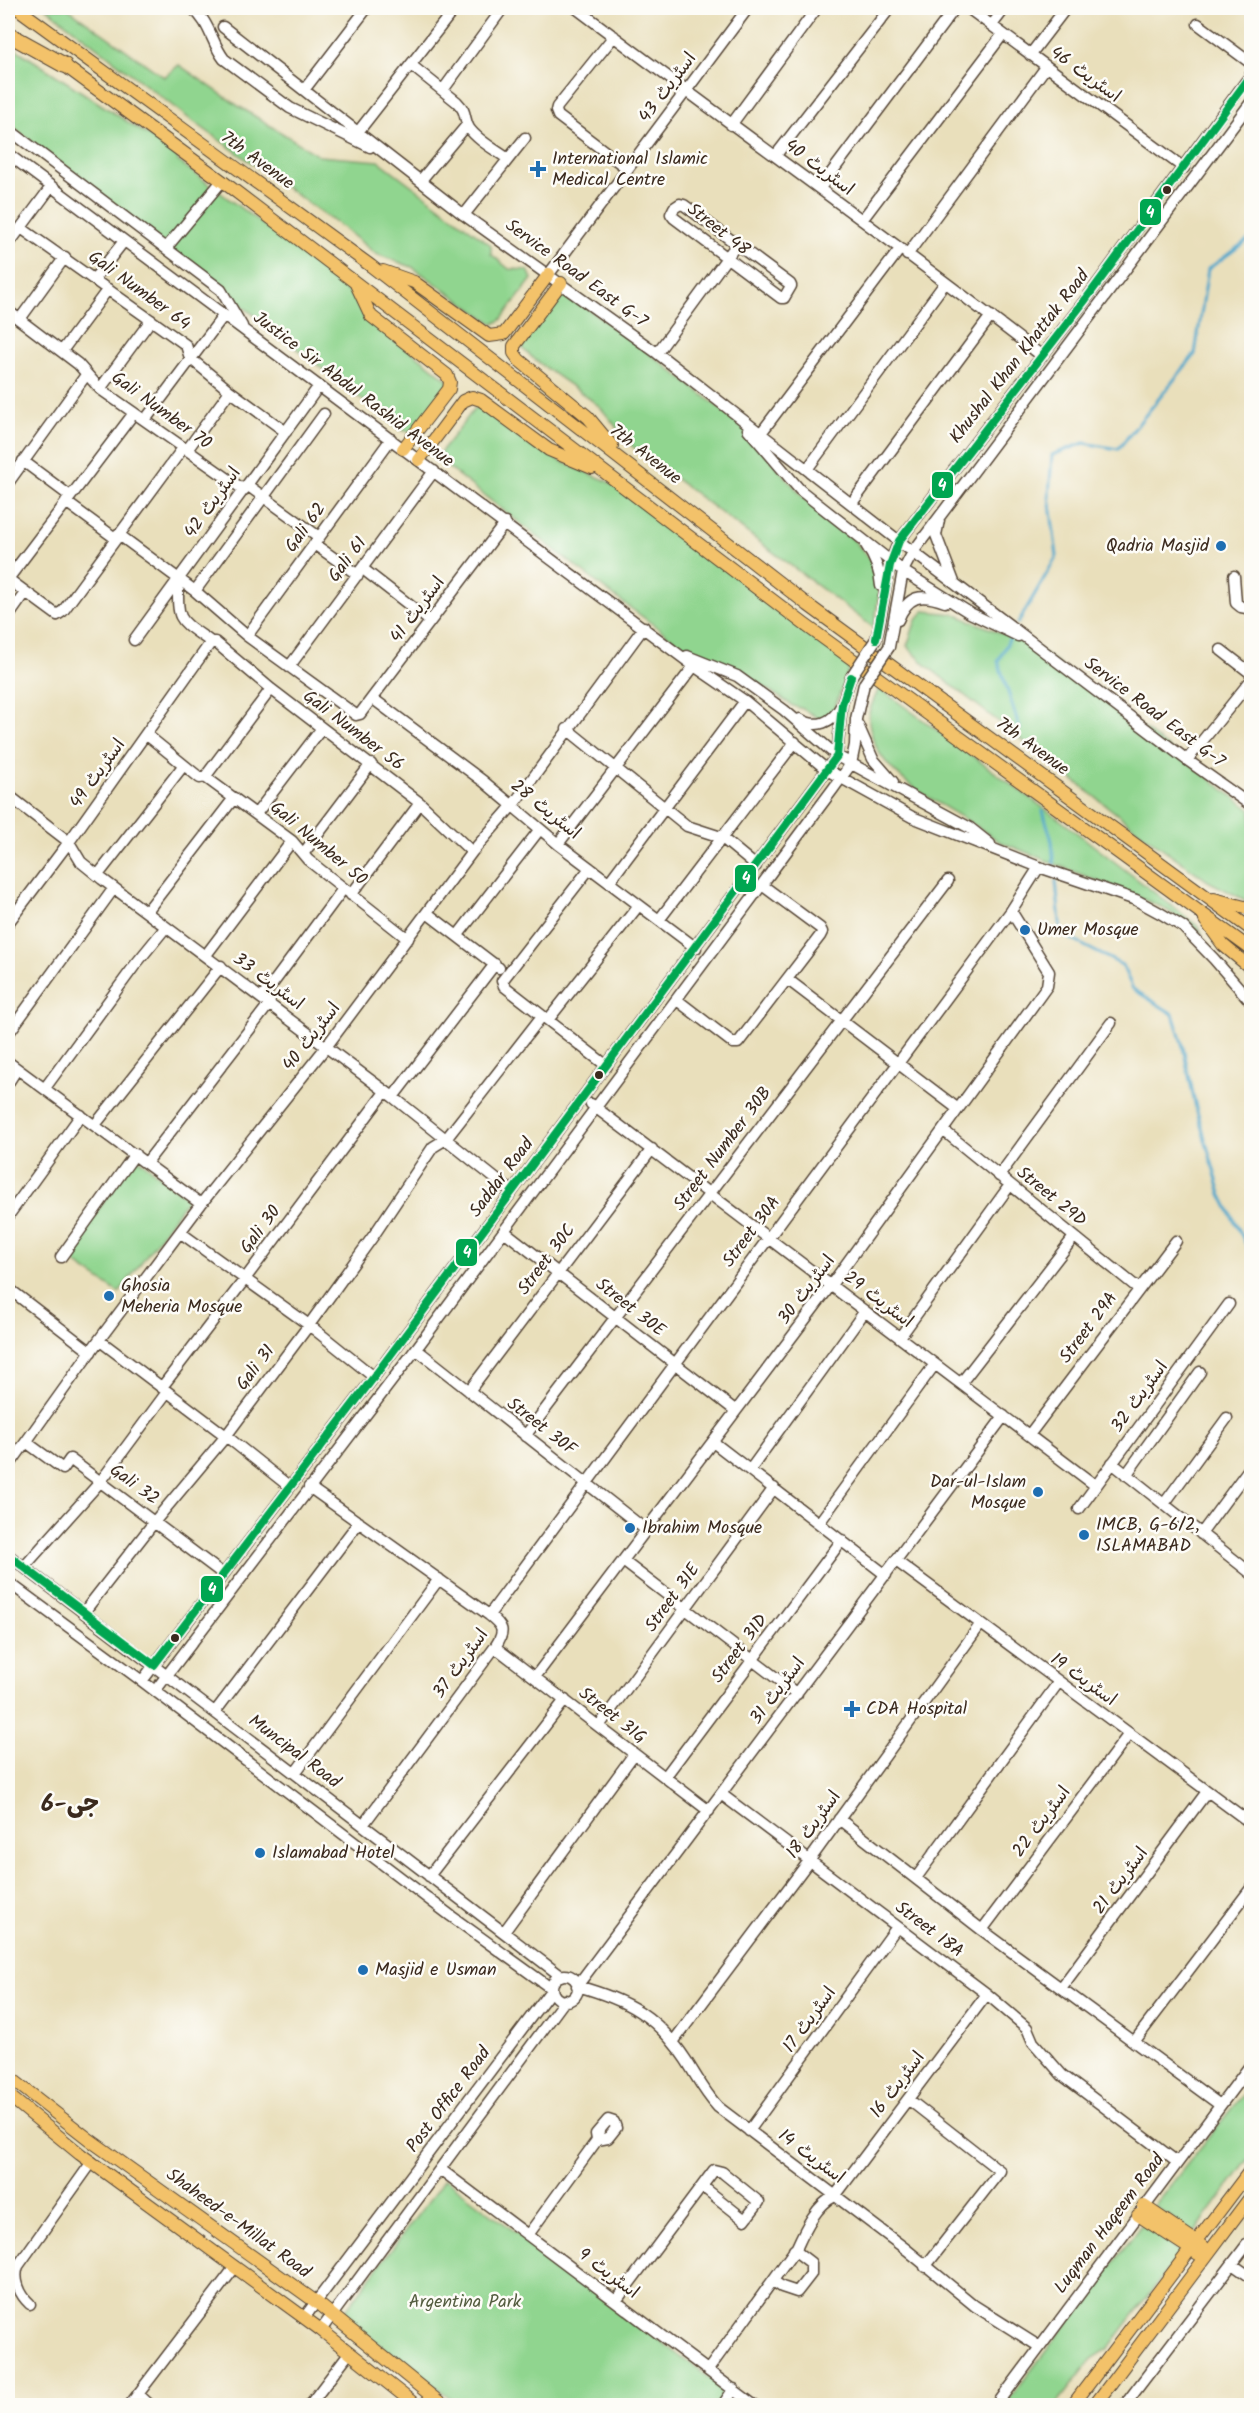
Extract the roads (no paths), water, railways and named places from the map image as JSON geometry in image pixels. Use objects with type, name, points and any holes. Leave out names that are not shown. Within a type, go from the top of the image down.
[{"type":"highway","points":[[8,34],[64,65]]},
{"type":"main road","name":"7th Avenue","points":[[16,8],[371,266],[808,605],[1251,930]]},
{"type":"main road","name":"7th Avenue","points":[[8,24],[222,181],[804,624],[1251,950]]},
{"type":"main road","points":[[371,266],[414,282],[489,336],[504,334],[549,274]]},
{"type":"main road","points":[[355,282],[371,316],[447,375],[450,382],[449,389],[403,448]]},
{"type":"main road","points":[[561,283],[514,346],[514,353],[519,360],[588,417],[628,464]]},
{"type":"main road","points":[[419,460],[463,401],[472,397],[480,400],[549,450],[609,475]]},
{"type":"main road","points":[[1209,898],[1251,909]]},
{"type":"main road","points":[[1196,909],[1223,945],[1251,969]]},
{"type":"main road","name":"Shaheed-e-Millat Road","points":[[8,2076],[90,2140],[316,2302],[444,2406]]},
{"type":"main road","name":"Shaheed-e-Millat Road","points":[[8,2095],[80,2154],[321,2330],[417,2406]]},
{"type":"main road","points":[[80,2154],[90,2140]]},
{"type":"main road","points":[[1072,2406],[1251,2168]]},
{"type":"main road","points":[[1094,2406],[1251,2195]]},
{"type":"main road","points":[[1141,2210],[1207,2254]]},
{"type":"street","name":"Service Road East G-7","points":[[192,8],[202,15],[210,28],[217,50],[224,59],[290,108],[389,156]]},
{"type":"street","points":[[304,90],[367,8]]},
{"type":"street","points":[[358,132],[455,8]]},
{"type":"street","points":[[443,90],[503,8]]},
{"type":"street","name":"اسٹریٹ 40","points":[[576,8],[686,92],[776,155],[1042,356]]},
{"type":"street","name":"اسٹریٹ 43","points":[[549,274],[748,8]]},
{"type":"street","points":[[731,125],[817,8]]},
{"type":"street","points":[[776,155],[890,8]]},
{"type":"street","points":[[820,188],[955,8]]},
{"type":"street","name":"اسٹریٹ 46","points":[[968,8],[1184,168]]},
{"type":"street","points":[[992,25],[1005,8]]},
{"type":"street","points":[[1030,55],[1066,8]]},
{"type":"street","points":[[1198,24],[1251,64]]},
{"type":"street","name":"Service Road East G-7","points":[[223,27],[464,215],[657,353],[742,421],[808,468],[913,552],[1251,806]]},
{"type":"street","points":[[862,220],[1003,34]]},
{"type":"street","points":[[614,36],[556,111],[558,116],[628,169]]},
{"type":"street","points":[[411,65],[463,108],[467,125],[508,159]]},
{"type":"street","points":[[761,433],[1046,67]]},
{"type":"street","name":"Khushal Khan Khattak Road","points":[[842,704],[851,677],[876,639],[882,619],[890,560],[899,541],[1086,299],[1184,168],[1251,73]]},
{"type":"street","name":"Khushal Khan Khattak Road","points":[[864,684],[890,642],[903,571],[913,552],[1251,101]]},
{"type":"street","points":[[421,180],[467,125]]},
{"type":"street","points":[[8,129],[221,290],[243,329]]},
{"type":"street","points":[[464,215],[525,138]]},
{"type":"street","name":"Justice Sir Abdul Rashid Avenue","points":[[8,154],[745,702],[827,770],[912,817],[1040,867],[1136,900],[1183,927],[1251,1003]]},
{"type":"street","points":[[166,249],[222,181]]},
{"type":"street","points":[[8,245],[51,187]]},
{"type":"street","name":"Street 48","points":[[684,205],[737,244],[791,286],[783,298],[674,218],[671,214],[674,208],[684,205]]},
{"type":"street","name":"Gali Number 64","points":[[21,228],[186,345],[190,358],[286,432]]},
{"type":"street","points":[[94,279],[124,241]]},
{"type":"street","points":[[657,353],[737,244]]},
{"type":"street","points":[[20,319],[65,257]]},
{"type":"street","points":[[808,468],[945,283]]},
{"type":"street","points":[[62,351],[108,289]]},
{"type":"street","points":[[1086,299],[1097,306]]},
{"type":"street","name":"Gali Number 70","points":[[8,310],[78,364],[100,389],[185,449],[263,496],[317,540],[430,621]]},
{"type":"street","points":[[145,420],[224,315]]},
{"type":"street","points":[[852,503],[991,316]]},
{"type":"street","points":[[100,389],[151,320]]},
{"type":"street","points":[[8,483],[86,375]]},
{"type":"street","name":"اسٹریٹ 42","points":[[134,640],[319,386]]},
{"type":"street","points":[[134,413],[8,579],[57,615],[63,611],[117,536],[230,391]]},
{"type":"street","points":[[195,591],[324,414]]},
{"type":"street","name":"Service Road East G-7","points":[[742,421],[800,490],[903,571],[970,613],[1038,645]]},
{"type":"street","name":"Gali 62","points":[[247,636],[391,439]]},
{"type":"street","points":[[23,461],[68,499],[195,591],[247,636],[289,667]]},
{"type":"street","name":"Gali 61","points":[[289,667],[434,471]]},
{"type":"street","points":[[939,517],[936,535],[955,583]]},
{"type":"street","name":"اسٹریٹ 41","points":[[289,667],[356,715],[360,714],[505,523]]},
{"type":"street","points":[[858,534],[874,556],[880,574],[882,619]]},
{"type":"street","points":[[1234,576],[1236,603],[1241,607],[1251,609]]},
{"type":"street","name":"Gali Number 56","points":[[178,579],[178,616],[211,642],[215,642],[271,689],[420,803],[472,852]]},
{"type":"street","points":[[8,617],[12,603],[26,593]]},
{"type":"street","points":[[890,642],[907,603],[917,598],[936,599],[970,613]]},
{"type":"street","name":"اسٹریٹ 40","points":[[8,1467],[160,1251],[181,1233],[201,1204],[326,1047],[472,852],[513,805],[644,627]]},
{"type":"street","name":"اسٹریٹ 49","points":[[8,923],[147,735],[211,642]]},
{"type":"street","points":[[1221,650],[1251,674]]},
{"type":"street","name":"Justice Sir Abdul Rashid Avenue","points":[[678,652],[737,676],[784,710],[837,756],[970,828],[1000,851]]},
{"type":"street","points":[[558,844],[694,666]]},
{"type":"street","points":[[1188,760],[1251,679]]},
{"type":"street","name":"Saddar Road","points":[[155,1691],[597,1107],[850,764],[855,746],[856,719],[864,684]]},
{"type":"street","points":[[203,777],[271,689]]},
{"type":"street","name":"اسٹریٹ 28","points":[[372,698],[513,805],[558,844],[696,948]]},
{"type":"street","points":[[609,882],[745,702]]},
{"type":"street","points":[[784,710],[806,722],[821,723],[832,719],[842,704]]},
{"type":"street","points":[[837,756],[842,704]]},
{"type":"street","points":[[856,719],[873,759],[903,791]]},
{"type":"street","points":[[256,814],[322,728]]},
{"type":"street","points":[[567,729],[617,767],[664,810],[687,826],[721,837],[756,866]]},
{"type":"street","name":"Gali Number 50","points":[[147,735],[183,766],[234,798],[292,841],[303,854],[347,892],[408,939]]},
{"type":"street","points":[[659,920],[795,742]]},
{"type":"street","name":"Saddar Road","points":[[142,1681],[374,1377],[837,756]]},
{"type":"street","points":[[303,854],[371,764]]},
{"type":"street","points":[[98,875],[183,766]]},
{"type":"street","name":"اسٹریٹ 33","points":[[8,795],[69,842],[81,862],[114,888],[389,1094],[512,1192]]},
{"type":"street","points":[[147,911],[234,798]]},
{"type":"street","points":[[147,1162],[347,892],[420,803]]},
{"type":"street","points":[[458,935],[540,829]]},
{"type":"street","points":[[206,956],[292,841]]},
{"type":"street","points":[[504,977],[590,867]]},
{"type":"street","name":"Street 30A","points":[[489,1615],[1011,911],[1040,867]]},
{"type":"street","name":"Street Number 30B","points":[[525,1436],[948,881]]},
{"type":"street","points":[[677,1000],[735,1044],[822,932],[762,885]]},
{"type":"street","points":[[8,1034],[114,888]]},
{"type":"street","name":"Gali 31","points":[[84,1612],[155,1521],[226,1436],[374,1235],[432,1147],[446,1139],[639,906]]},
{"type":"street","name":"اسٹریٹ 30","points":[[535,1677],[831,1285],[1047,986],[1049,972],[1011,911]]},
{"type":"street","points":[[427,913],[495,964],[504,977],[504,986],[607,1066]]},
{"type":"street","points":[[45,1088],[135,965],[166,927]]},
{"type":"street","name":"Gali 30","points":[[24,1567],[101,1481],[164,1389],[245,1280],[389,1094],[495,964]]},
{"type":"street","points":[[95,1125],[220,966]]},
{"type":"street","points":[[787,979],[958,1109]]},
{"type":"street","points":[[999,1176],[1111,1023]]},
{"type":"street","points":[[8,1062],[147,1162],[201,1204]]},
{"type":"street","points":[[8,1083],[17,1069]]},
{"type":"street","name":"اسٹریٹ 29","points":[[583,1098],[1096,1486]]},
{"type":"street","points":[[8,1216],[81,1115]]},
{"type":"street","name":"Street 29D","points":[[943,1131],[1138,1289]]},
{"type":"street","name":"Street 30C","points":[[469,1391],[652,1149]]},
{"type":"street","points":[[61,1257],[135,1154]]},
{"type":"street","points":[[900,1337],[1010,1185]]},
{"type":"street","name":"Street 30E","points":[[504,1231],[736,1411]]},
{"type":"street","points":[[181,1233],[309,1325],[374,1377]]},
{"type":"street","points":[[960,1383],[1074,1237]]},
{"type":"street","name":"Street 29A","points":[[1029,1436],[1176,1241]]},
{"type":"street","points":[[8,1288],[91,1352]]},
{"type":"street","name":"اسٹریٹ 32","points":[[1078,1509],[1229,1304]]},
{"type":"street","points":[[750,1470],[865,1311]]},
{"type":"street","points":[[99,1340],[290,1487]]},
{"type":"street","name":"Street 30F","points":[[416,1348],[646,1530]]},
{"type":"street","points":[[819,1523],[935,1364]]},
{"type":"street","points":[[1126,1475],[1200,1372]]},
{"type":"street","name":"اسٹریٹ 31","points":[[577,1986],[1005,1416]]},
{"type":"street","points":[[1164,1504],[1227,1418]]},
{"type":"street","name":"Gali 32","points":[[26,1442],[63,1468],[70,1459],[223,1574]]},
{"type":"street","points":[[713,1442],[886,1575]]},
{"type":"street","points":[[1112,1464],[1251,1574]]},
{"type":"street","points":[[1201,1534],[1251,1466]]},
{"type":"street","name":"اسٹریٹ 37","points":[[309,1487],[489,1615],[501,1624],[504,1630],[495,1647],[363,1825]]},
{"type":"street","name":"Street 31E","points":[[599,1726],[774,1488]]},
{"type":"street","points":[[214,1712],[359,1522]]},
{"type":"street","name":"Street 31D","points":[[665,1777],[842,1540]]},
{"type":"street","name":"Muncipal Road","points":[[8,1555],[561,1976]]},
{"type":"street","points":[[623,1561],[797,1694]]},
{"type":"street","name":"اسٹریٹ 19","points":[[896,1561],[1206,1793],[1251,1824]]},
{"type":"street","points":[[295,1773],[439,1579]]},
{"type":"street","points":[[8,1582],[552,1989],[555,1996],[565,2000],[573,1997],[577,1986],[573,1978],[561,1976],[555,1979],[552,1989]]},
{"type":"street","name":"اسٹریٹ 18","points":[[673,2042],[809,1861],[980,1625]]},
{"type":"street","name":"Street 31G","points":[[495,1647],[709,1811]]},
{"type":"street","points":[[916,1878],[1058,1683]]},
{"type":"street","points":[[429,1876],[565,1700]]},
{"type":"street","name":"اسٹریٹ 22","points":[[982,1930],[1129,1734]]},
{"type":"street","points":[[504,1932],[634,1754]]},
{"type":"street","name":"اسٹریٹ 21","points":[[1061,1988],[1206,1793]]},
{"type":"street","name":"Street 18A","points":[[721,1794],[987,1994],[1027,2028],[1033,2042],[1062,2075],[1178,2162]]},
{"type":"street","points":[[839,1819],[982,1930],[1220,2105]]},
{"type":"street","points":[[1134,2042],[1251,1887]]},
{"type":"street","name":"اسٹریٹ 17","points":[[750,2131],[897,1927]]},
{"type":"street","points":[[533,1976],[539,1988],[540,2006]]},
{"type":"street","name":"اسٹریٹ 14","points":[[577,1986],[608,1994],[626,2002],[656,2021],[673,2042],[706,2094],[750,2131],[975,2306],[1040,2347]]},
{"type":"street","name":"Post Office Road","points":[[304,2318],[552,1989]]},
{"type":"street","name":"اسٹریٹ 16","points":[[708,2370],[796,2249],[826,2200],[835,2196],[987,1994]]},
{"type":"street","name":"Post Office Road","points":[[321,2330],[565,2000]]},
{"type":"street","name":"Luqman Haqeem Road","points":[[996,2406],[1251,2063]]},
{"type":"street","points":[[908,2099],[1000,2171],[925,2266]]},
{"type":"street","points":[[528,2235],[597,2140],[596,2134],[601,2128]]},
{"type":"street","points":[[30,2304],[21,2294],[17,2280],[18,2266],[92,2163]]},
{"type":"street","name":"اسٹریٹ 9","points":[[440,2169],[755,2406]]},
{"type":"street","points":[[616,2301],[714,2170],[722,2172],[759,2202],[745,2220],[702,2187]]},
{"type":"street","points":[[370,2230],[386,2242]]},
{"type":"street","points":[[1124,2406],[1251,2238]]},
{"type":"street","points":[[773,2281],[797,2292],[811,2274],[811,2263],[796,2249]]},
{"type":"street","points":[[1232,2264],[1251,2278]]},
{"type":"street","points":[[129,2406],[235,2267]]},
{"type":"street","points":[[309,2406],[349,2353]]},
{"type":"street","points":[[722,2406],[734,2390]]},
{"type":"street","points":[[138,2394],[151,2406]]},
{"type":"waterway","points":[[1018,623],[1057,556],[1049,496],[1052,455],[1084,443],[1118,449],[1195,354],[1208,269],[1252,237]]},
{"type":"waterway","points":[[1010,638],[998,661],[1020,729]]},
{"type":"waterway","points":[[1043,811],[1052,841],[1054,864]]},
{"type":"waterway","points":[[1056,881],[1061,934],[1122,965],[1133,989],[1173,1014],[1182,1043],[1196,1108],[1221,1194],[1252,1256]]},
{"type":"place","name":"International Islamic Medical Centre","points":[[538,169]]},
{"type":"place","name":"Qadria Masjid","points":[[1221,546]]},
{"type":"place","name":"Umer Mosque","points":[[1025,930]]},
{"type":"place","name":"Ghosia Meheria Mosque","points":[[109,1296]]},
{"type":"place","name":"Dar-ul-Islam Mosque","points":[[1038,1492]]},
{"type":"place","name":"Ibrahim Mosque","points":[[630,1528]]},
{"type":"place","name":"IMCB, G-6/2, ISLAMABAD","points":[[1084,1535]]},
{"type":"place","name":"CDA Hospital","points":[[852,1709]]},
{"type":"place","name":"Islamabad Hotel","points":[[260,1853]]},
{"type":"place","name":"Masjid e Usman","points":[[363,1970]]},
{"type":"district","name":"جی-6","points":[[70,1804]]},
{"type":"park label","name":"Argentina Park","points":[[465,2302]]}]
